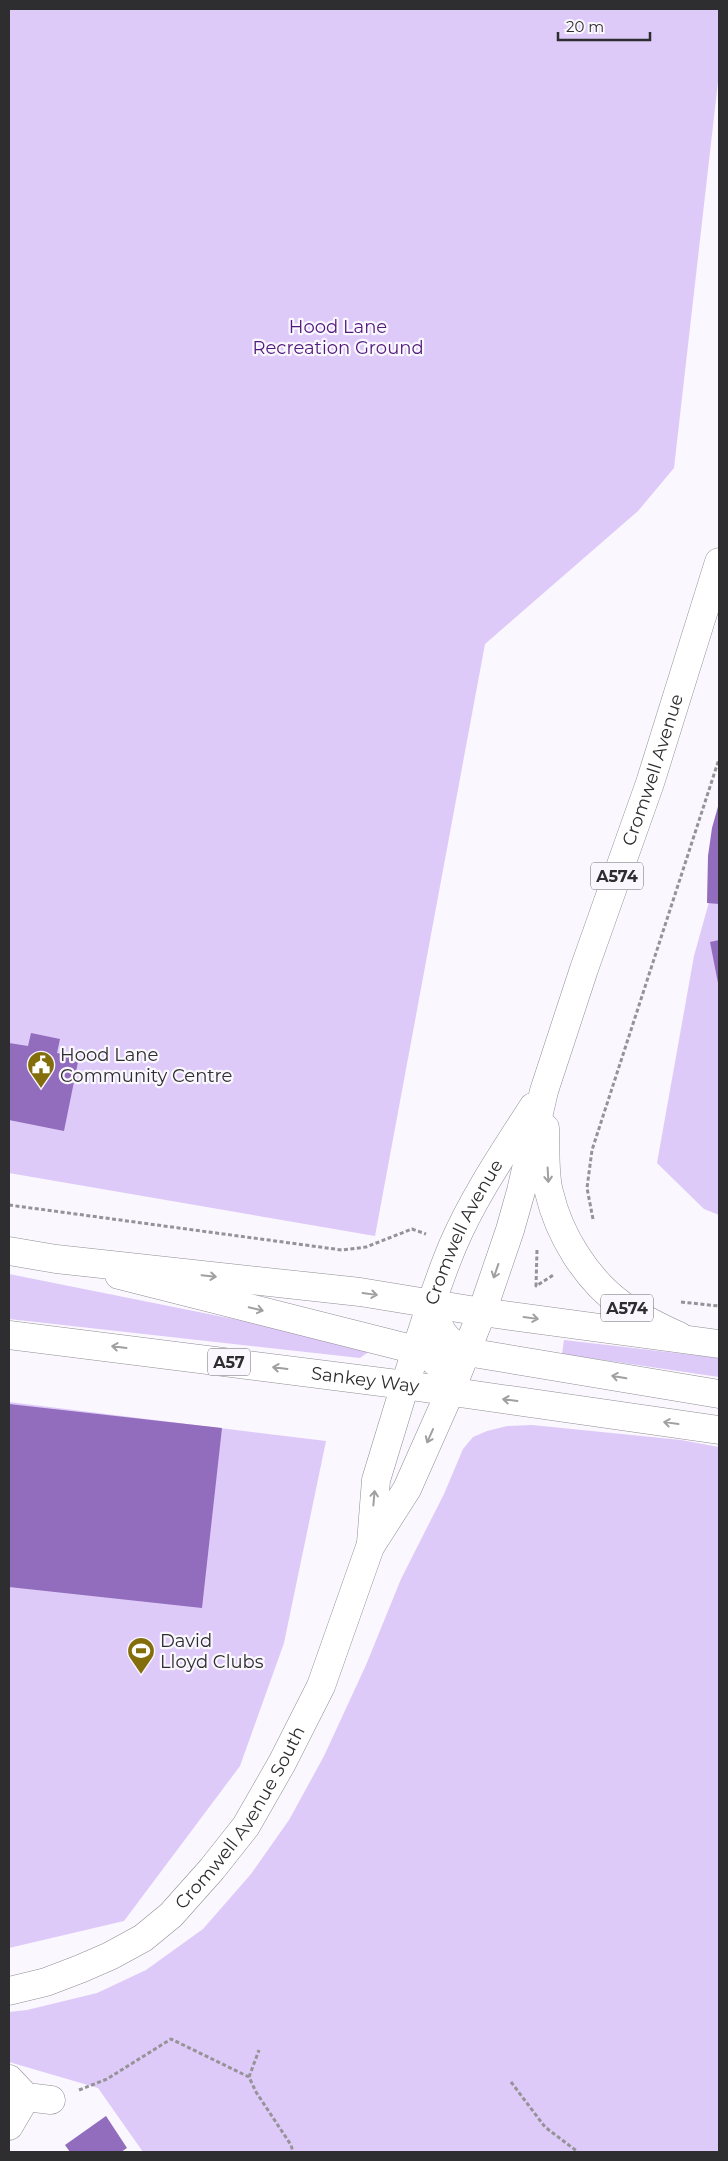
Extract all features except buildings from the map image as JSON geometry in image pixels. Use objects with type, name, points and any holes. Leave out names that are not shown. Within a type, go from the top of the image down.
[{"type":"main road","name":"Cromwell Avenue","points":[[450,1392],[482,1312],[519,1199],[544,1091],[584,969],[650,783],[719,562]]},
{"type":"main road","name":"Cromwell Avenue","points":[[406,1385],[432,1302],[454,1244],[487,1179],[544,1091]]},
{"type":"main road","name":"A574","points":[[544,1091],[548,1191],[565,1237],[597,1283],[621,1305],[648,1322],[687,1340]]},
{"type":"main road","points":[[9,1251],[56,1259],[360,1292],[432,1302],[482,1312],[719,1344]]},
{"type":"main road","points":[[56,1259],[416,1350],[429,1355],[441,1366],[448,1380],[450,1392]]},
{"type":"main road","points":[[432,1302],[438,1327],[450,1342],[467,1352],[719,1394]]},
{"type":"main road","name":"Sankey Way","points":[[9,1335],[406,1385],[719,1430]]},
{"type":"main road","name":"Cromwell Avenue South","points":[[370,1547],[376,1480],[406,1385]]},
{"type":"main road","name":"Cromwell Avenue South","points":[[9,1991],[46,1982],[80,1969],[110,1956],[143,1938],[171,1915],[212,1869],[246,1826],[282,1764],[321,1686],[370,1547],[407,1489],[450,1392]]},
{"type":"main road","points":[[9,2126],[29,2092]]},
{"type":"path","points":[[595,1224],[587,1188],[592,1150],[719,759]]},
{"type":"path","points":[[9,1205],[342,1250],[366,1247],[412,1229]]},
{"type":"path","points":[[673,1301],[719,1306]]},
{"type":"path","points":[[29,2092],[107,2079],[171,2039],[249,2077],[256,2092],[293,2152]]},
{"type":"path","points":[[249,2077],[258,2050]]},
{"type":"path","points":[[511,2082],[545,2127],[578,2152]]},
{"type":"green space","name":"Hood Lane Recreation Ground","points":[[9,9],[719,9],[719,73],[674,468],[638,511],[485,644],[375,1236],[9,1173]]},
{"type":"green space","points":[[719,866],[719,1215],[704,1209],[657,1163],[694,956]]},
{"type":"green space","points":[[9,1274],[298,1332],[367,1349],[367,1353],[360,1358],[9,1319]]},
{"type":"green space","points":[[564,1340],[719,1358],[719,1377],[562,1354]]},
{"type":"green space","name":"David Lloyd Clubs","points":[[9,1402],[326,1441],[284,1643],[240,1766],[124,1921],[9,1948]]},
{"type":"green space","points":[[532,1425],[681,1440],[719,1447],[719,2152],[143,2152],[98,2088],[9,2062],[9,2012],[27,2010],[97,1993],[146,1970],[203,1929],[251,1874],[289,1820],[324,1756],[366,1665],[401,1579],[444,1494],[463,1449],[473,1437],[487,1431],[507,1426]]},
{"type":"place","name":"Hood Lane Community Centre","points":[[41,1089]]},
{"type":"place","name":"David Lloyd Clubs","points":[[141,1675]]}]
